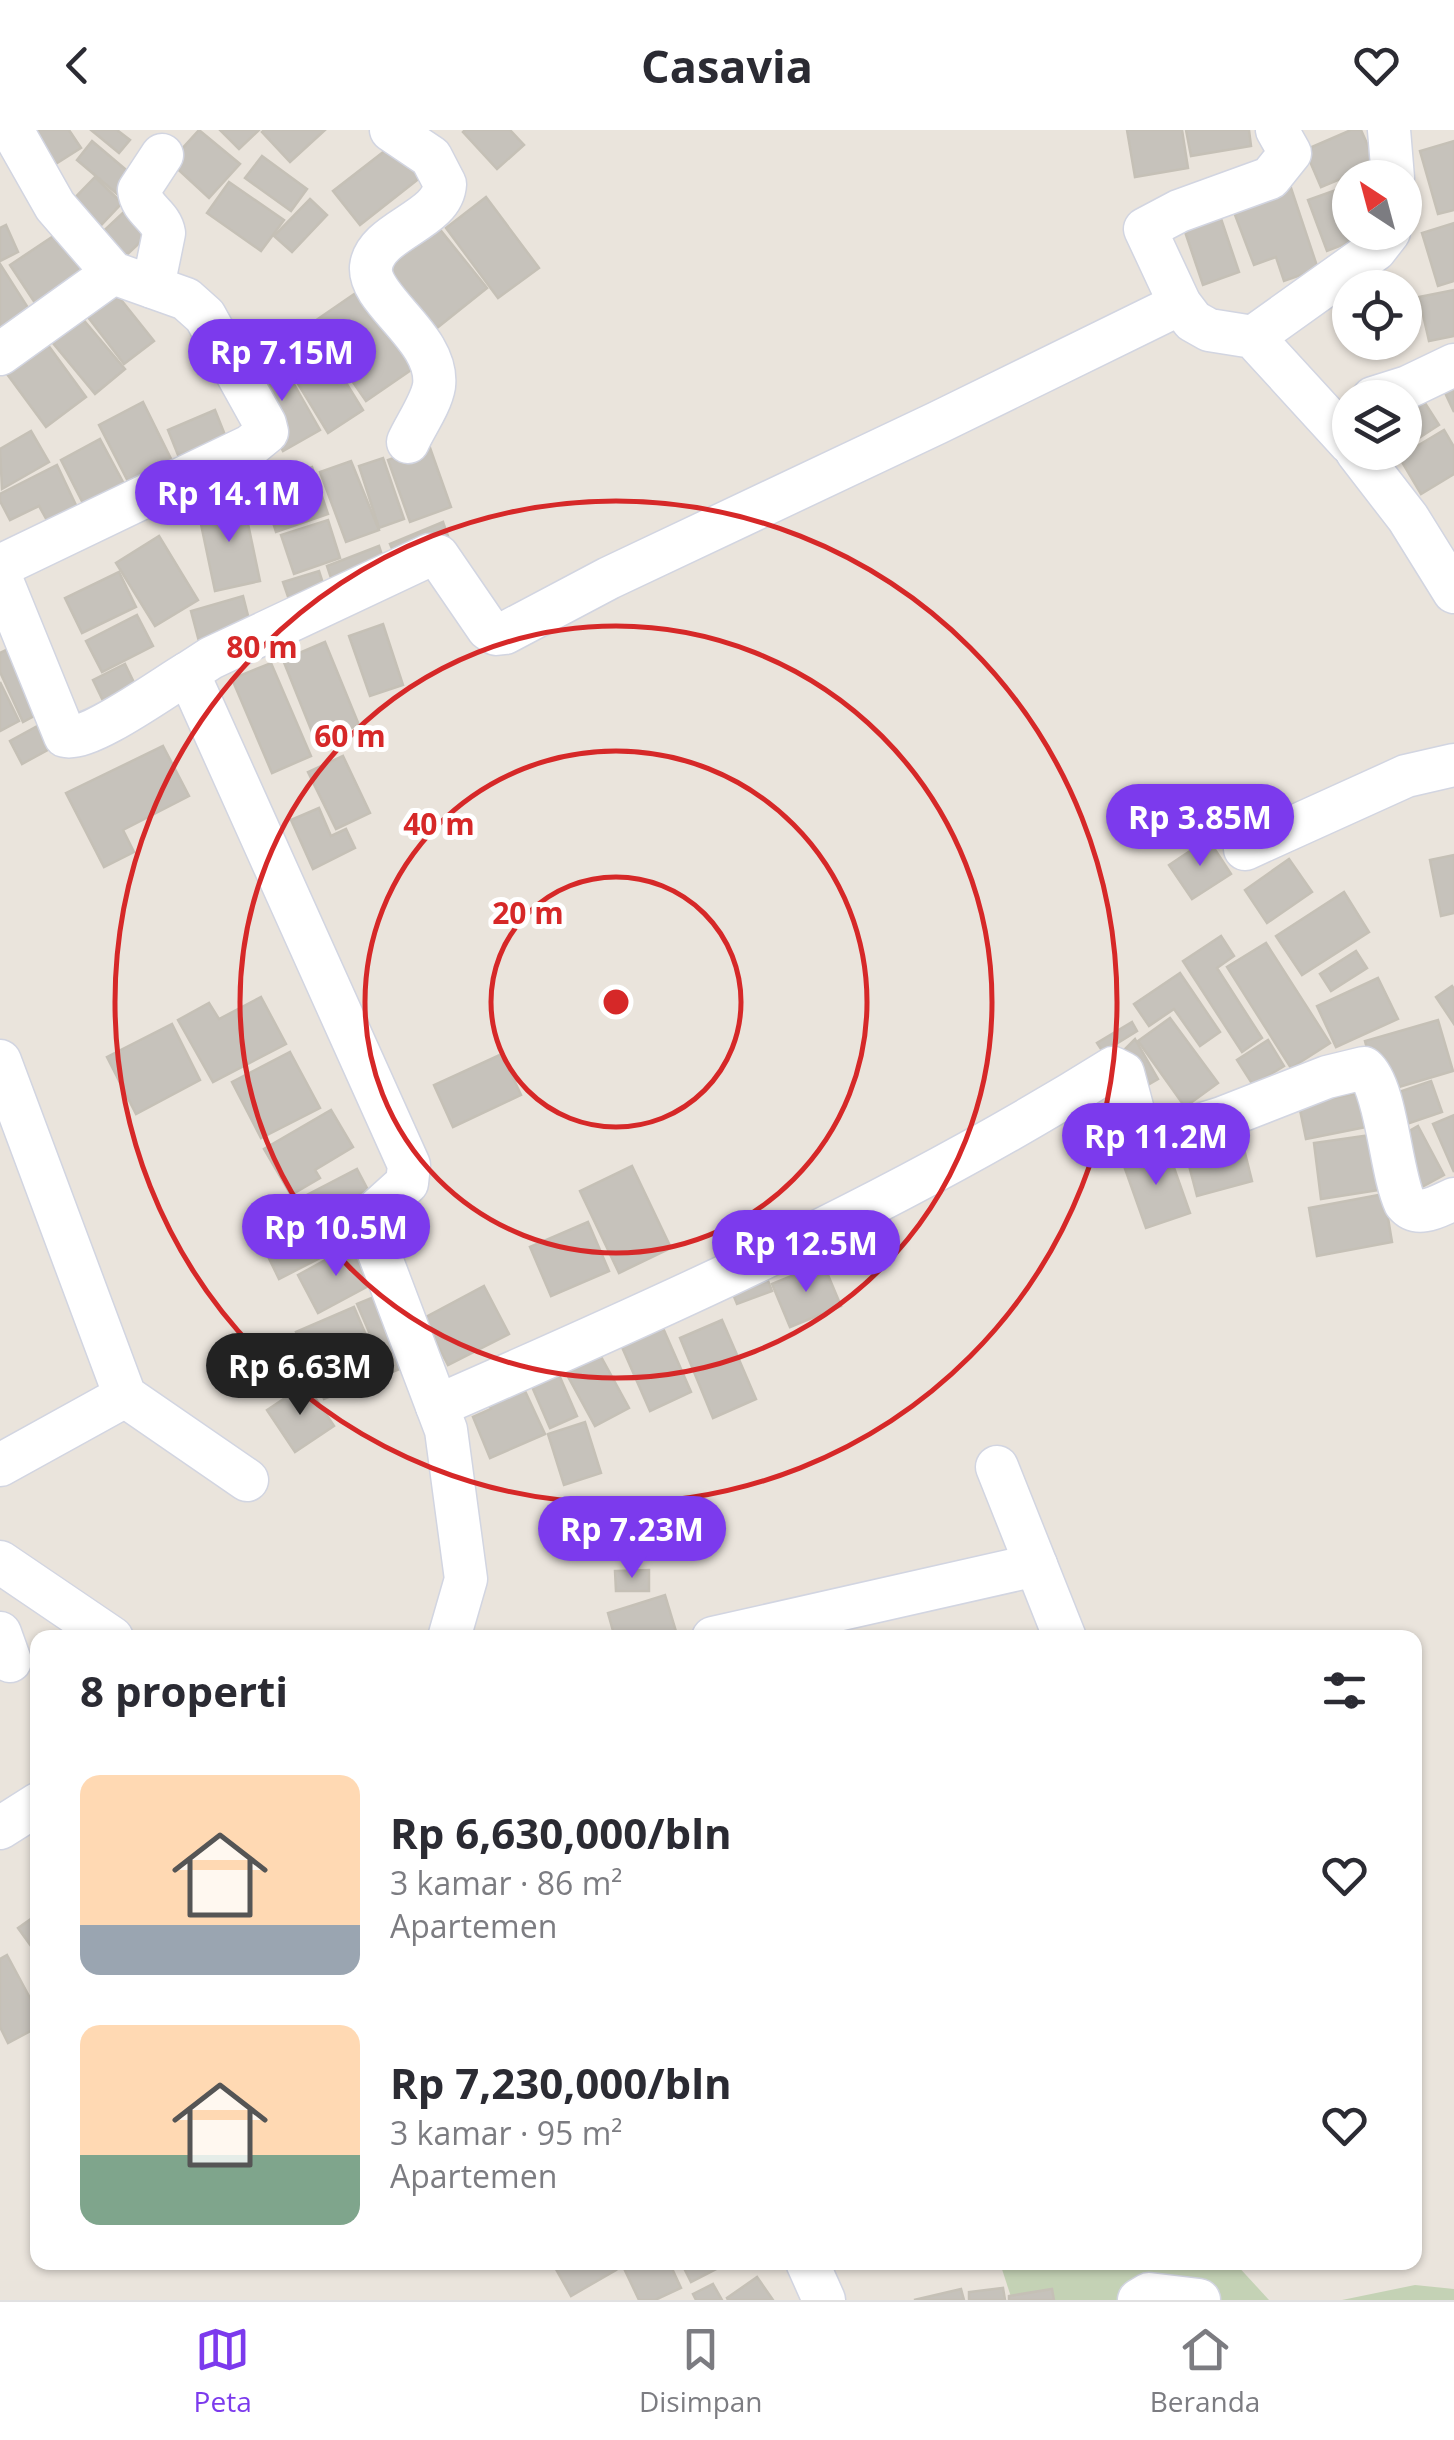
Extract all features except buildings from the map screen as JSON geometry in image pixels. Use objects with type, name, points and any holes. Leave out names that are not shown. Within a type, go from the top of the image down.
[{"type":"street","points":[[0,566],[250,446],[266,432],[266,424],[204,316],[186,299],[113,272],[55,206],[12,130]]},
{"type":"street","points":[[390,130],[431,157],[444,184],[441,199],[381,248],[371,264],[372,280],[430,360],[434,387],[408,442]]},
{"type":"street","points":[[1278,130],[1290,153],[1270,178],[1180,211],[1145,229],[1180,304],[1193,322],[1209,330],[1253,338],[1332,417]]},
{"type":"street","points":[[1389,130],[1392,160]]},
{"type":"street","points":[[153,287],[164,233],[162,225],[142,205],[139,190],[162,155]]},
{"type":"street","points":[[1253,338],[1376,250]]},
{"type":"street","points":[[0,354],[113,272]]},
{"type":"street","points":[[0,576],[65,736],[76,737],[211,658],[430,555],[438,556],[455,577],[488,629],[496,634],[505,633],[609,578],[937,424],[1180,304]]},
{"type":"street","points":[[1422,380],[1454,365]]},
{"type":"street","points":[[1374,470],[1454,592]]},
{"type":"street","points":[[188,672],[409,1165],[408,1183],[368,1224],[446,1430],[466,1579],[450,1630]]},
{"type":"street","points":[[1245,850],[1406,776],[1454,765]]},
{"type":"street","points":[[0,1061],[125,1396],[246,1480]]},
{"type":"street","points":[[437,1406],[652,1312],[824,1228],[1068,1098],[1113,1068],[1123,1074],[1140,1137],[1148,1141],[1222,1118],[1327,1077],[1364,1068],[1370,1073],[1383,1114],[1404,1203],[1413,1210],[1427,1211],[1454,1199]]},
{"type":"street","points":[[0,1466],[125,1396]]},
{"type":"street","points":[[998,1466],[1063,1630]]},
{"type":"street","points":[[0,1562],[100,1630]]},
{"type":"street","points":[[749,1630],[1036,1566]]},
{"type":"street","points":[[0,1828],[30,1809]]},
{"type":"street","points":[[811,2270],[824,2300]]},
{"type":"street","points":[[1138,2300],[1149,2294],[1199,2300]]},
{"type":"green space","points":[[1002,2270],[1241,2270],[1269,2300],[1012,2300]]},
{"type":"green space","points":[[1415,2285],[1454,2289],[1454,2300],[1342,2300]]}]
